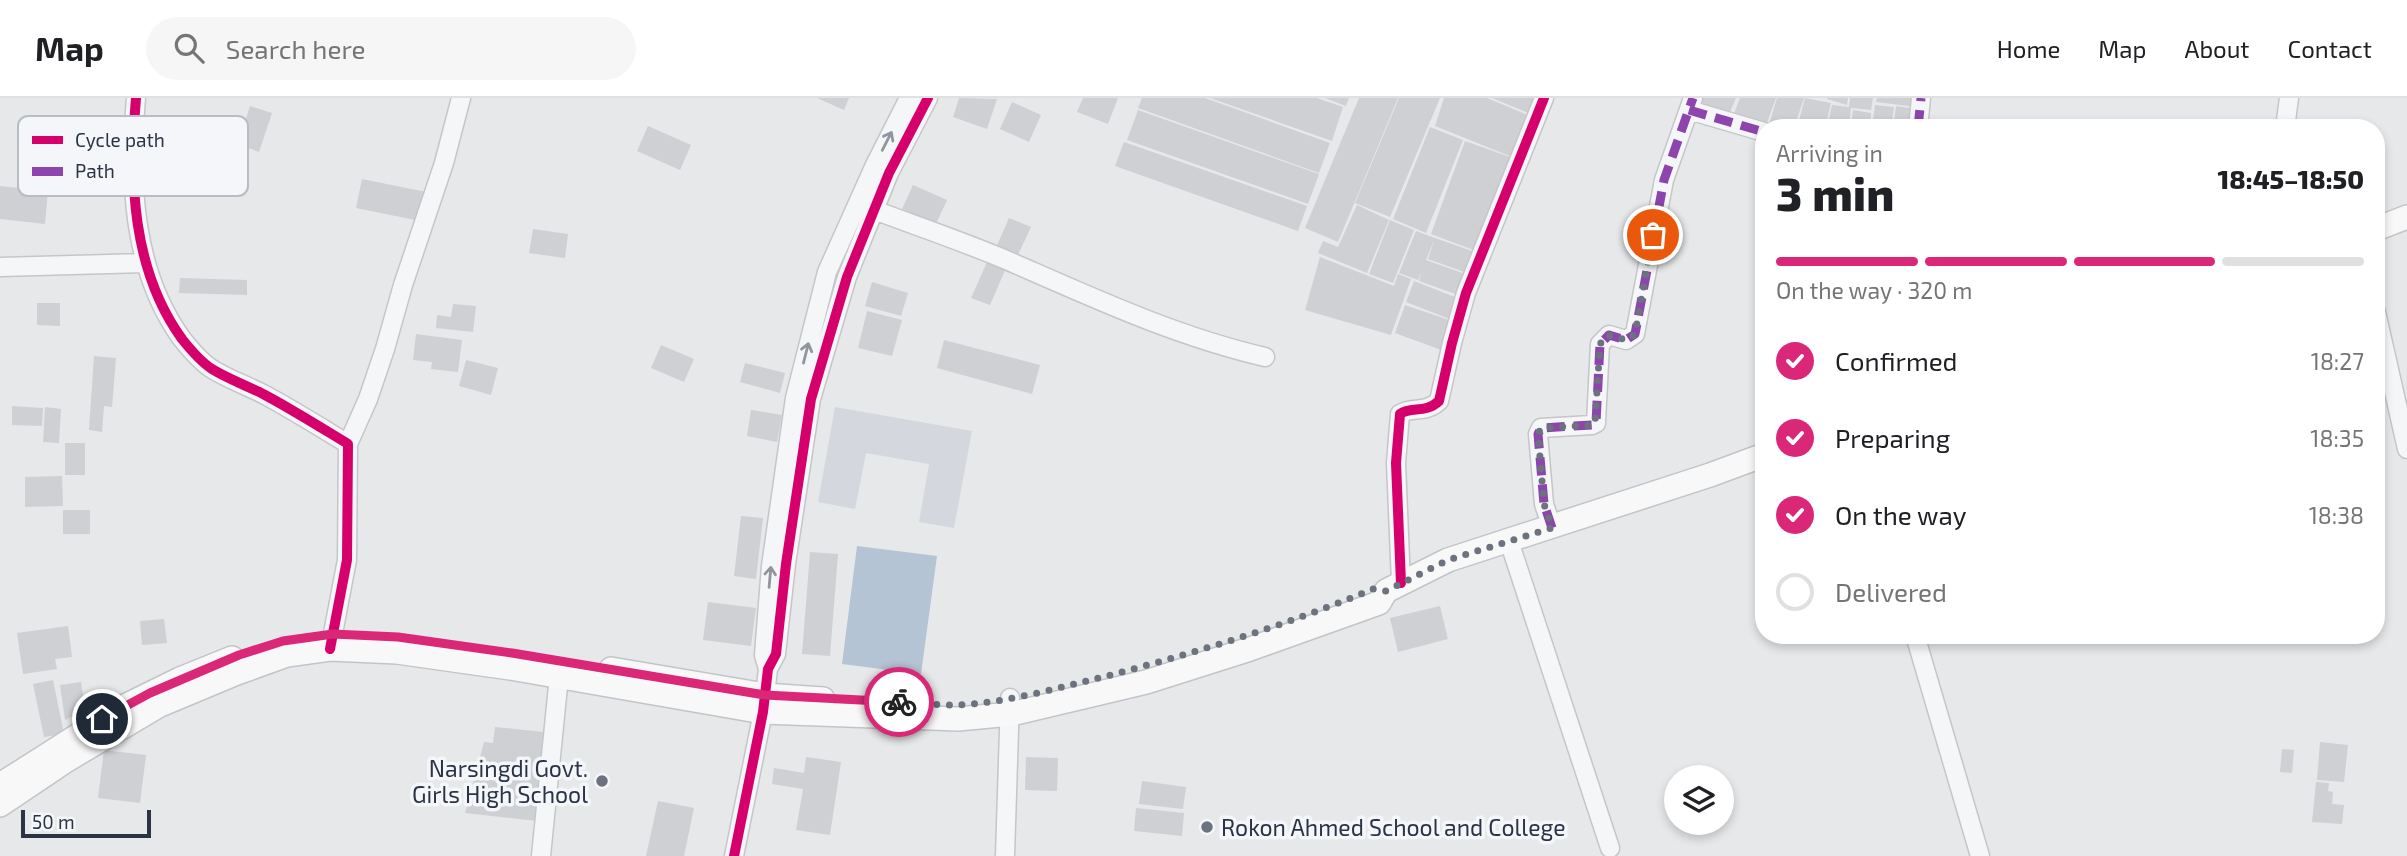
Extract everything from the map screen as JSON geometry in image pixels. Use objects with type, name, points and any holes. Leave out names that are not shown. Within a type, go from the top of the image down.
[{"type":"main road","points":[[2385,225],[2407,216]]},
{"type":"main road","points":[[0,804],[66,760],[158,706],[237,673],[331,641],[764,704],[958,719],[1010,706],[1146,682],[1250,649],[1379,603],[1394,587],[1448,560],[1552,528],[1755,458]]},
{"type":"main road","points":[[0,785],[121,708],[160,688],[239,655],[283,641],[398,637],[449,644],[764,704]]},
{"type":"street","points":[[135,116],[136,98]]},
{"type":"street","points":[[331,641],[347,560],[348,444],[368,399],[385,349],[403,285],[444,163],[461,98]]},
{"type":"street","points":[[768,669],[764,655],[771,566],[795,398],[827,272],[875,165],[909,98]]},
{"type":"street","points":[[734,856],[764,704],[768,669],[776,654],[786,564],[811,399],[847,277],[889,173],[928,98]]},
{"type":"street","points":[[1394,587],[1396,463],[1400,414],[1405,411],[1424,410],[1434,406],[1440,399],[1466,293],[1544,98]]},
{"type":"street","points":[[1919,119],[1921,98]]},
{"type":"street","points":[[2287,119],[2289,98]]},
{"type":"street","points":[[1552,528],[1544,504],[1538,434],[1541,428],[1548,426],[1595,423],[1600,344],[1608,335],[1626,340],[1635,334],[1664,180],[1690,101],[1755,128]]},
{"type":"street","points":[[136,196],[145,263],[158,300],[189,347],[211,368],[266,396],[348,444]]},
{"type":"street","points":[[874,210],[1001,258],[1116,308],[1234,350],[1265,357]]},
{"type":"street","points":[[0,267],[145,263]]},
{"type":"street","points":[[2385,352],[2407,449]]},
{"type":"street","points":[[1509,541],[1610,848]]},
{"type":"street","points":[[1918,644],[1980,856]]},
{"type":"street","points":[[541,856],[559,676]]},
{"type":"street","points":[[1005,856],[1010,706]]},
{"type":"shaded area","points":[[835,407],[972,431],[954,528],[919,522],[929,464],[866,453],[855,509],[818,502]]},
{"type":"water","points":[[857,546],[937,556],[921,674],[842,664]]},
{"type":"building","points":[[817,98],[849,98],[844,110]]},
{"type":"building","points":[[959,98],[997,99],[987,129],[953,117]]},
{"type":"building","points":[[1083,98],[1118,98],[1108,124],[1077,112]]},
{"type":"building","points":[[1142,98],[1205,98],[1330,143],[1319,173],[1138,108]]},
{"type":"building","points":[[1210,98],[1317,98],[1343,107],[1332,141]]},
{"type":"building","points":[[1325,98],[1349,98],[1346,106]]},
{"type":"building","points":[[1359,98],[1398,98],[1338,242],[1305,228]]},
{"type":"building","points":[[1399,98],[1440,98],[1390,217],[1355,203]]},
{"type":"building","points":[[1444,98],[1487,98],[1530,116],[1512,157],[1435,126]]},
{"type":"building","points":[[1492,98],[1537,98],[1531,114]]},
{"type":"building","points":[[1694,98],[1736,98],[1727,119],[1691,104]]},
{"type":"building","points":[[1740,98],[1776,98],[1768,119],[1755,119],[1755,125],[1732,119]]},
{"type":"building","points":[[1777,98],[1804,98],[1797,119],[1771,119]]},
{"type":"building","points":[[1805,98],[1831,103],[1827,119],[1799,119]]},
{"type":"building","points":[[1848,98],[1847,105],[1827,99]]},
{"type":"building","points":[[1850,98],[1873,98],[1871,110],[1851,108],[1850,119],[1829,119],[1832,105],[1849,107]]},
{"type":"building","points":[[1877,98],[1918,98],[1917,107],[1876,102]]},
{"type":"building","points":[[1012,102],[1041,115],[1029,142],[1000,129]]},
{"type":"building","points":[[1875,105],[1894,107],[1892,119],[1873,119]]},
{"type":"building","points":[[250,106],[272,113],[259,152],[248,148],[247,116]]},
{"type":"building","points":[[1896,106],[1916,109],[1915,119],[1894,119]]},
{"type":"building","points":[[1138,110],[1319,174],[1308,204],[1127,140]]},
{"type":"building","points":[[1853,110],[1871,113],[1871,119],[1852,119]]},
{"type":"building","points":[[648,126],[691,145],[680,170],[637,151]]},
{"type":"building","points":[[1430,127],[1463,140],[1426,233],[1393,219]]},
{"type":"building","points":[[1465,141],[1510,157],[1476,251],[1431,234]]},
{"type":"building","points":[[1124,142],[1307,206],[1298,231],[1115,166]]},
{"type":"building","points":[[362,179],[426,192],[420,221],[356,208]]},
{"type":"building","points":[[913,185],[947,200],[936,224],[902,209]]},
{"type":"building","points":[[0,186],[18,188],[18,196],[48,196],[45,224],[0,219]]},
{"type":"building","points":[[1357,205],[1389,220],[1367,273],[1318,253],[1323,241],[1338,247]]},
{"type":"building","points":[[1009,218],[1031,227],[1016,259],[995,250]]},
{"type":"building","points":[[1390,220],[1414,230],[1393,283],[1369,274]]},
{"type":"building","points":[[533,229],[568,234],[565,258],[529,253]]},
{"type":"building","points":[[1416,231],[1435,238],[1426,260],[1465,274],[1458,295],[1419,281],[1421,272],[1418,280],[1399,273]]},
{"type":"building","points":[[1435,238],[1475,252],[1467,273],[1428,259]]},
{"type":"building","points":[[1320,257],[1394,286],[1398,274],[1411,279],[1391,335],[1305,310]]},
{"type":"building","points":[[988,260],[1006,268],[990,305],[971,298]]},
{"type":"building","points":[[180,278],[247,280],[247,295],[179,293]]},
{"type":"building","points":[[1414,281],[1460,299],[1452,320],[1406,302]]},
{"type":"building","points":[[872,282],[908,293],[901,316],[865,306]]},
{"type":"building","points":[[37,303],[60,303],[60,326],[37,325]]},
{"type":"building","points":[[453,304],[476,306],[473,332],[436,328],[437,315],[451,317]]},
{"type":"building","points":[[1405,305],[1455,322],[1444,351],[1395,333]]},
{"type":"building","points":[[867,311],[902,320],[892,356],[858,348]]},
{"type":"building","points":[[416,334],[462,340],[458,372],[431,369],[432,362],[413,360]]},
{"type":"building","points":[[944,340],[1040,365],[1032,394],[937,368]]},
{"type":"building","points":[[661,345],[694,359],[684,382],[651,368]]},
{"type":"building","points":[[94,356],[116,358],[112,407],[104,406],[102,432],[89,430]]},
{"type":"building","points":[[466,360],[498,368],[491,395],[459,386]]},
{"type":"building","points":[[745,363],[785,373],[780,393],[740,382]]},
{"type":"building","points":[[12,406],[43,408],[42,426],[12,425]]},
{"type":"building","points":[[45,407],[61,409],[59,443],[43,442]]},
{"type":"building","points":[[751,410],[782,415],[777,442],[747,436]]},
{"type":"building","points":[[65,443],[85,443],[85,475],[65,475]]},
{"type":"building","points":[[62,476],[63,506],[25,507],[25,477]]},
{"type":"building","points":[[63,510],[90,510],[90,534],[63,534]]},
{"type":"building","points":[[741,516],[763,518],[756,579],[734,576]]},
{"type":"building","points":[[810,552],[838,554],[830,656],[802,654]]},
{"type":"building","points":[[708,602],[756,608],[751,646],[703,640]]},
{"type":"building","points":[[1440,606],[1448,639],[1398,652],[1390,618]]},
{"type":"building","points":[[164,619],[167,643],[142,645],[140,621]]},
{"type":"building","points":[[68,626],[72,657],[55,659],[57,669],[23,674],[17,633]]},
{"type":"building","points":[[53,680],[64,734],[44,737],[33,684]]},
{"type":"building","points":[[81,682],[85,710],[65,720],[60,685]]},
{"type":"building","points":[[495,727],[544,732],[537,821],[465,813],[484,742],[493,743]]},
{"type":"building","points":[[2320,742],[2348,745],[2344,782],[2317,780]]},
{"type":"building","points":[[2282,749],[2294,750],[2292,773],[2280,772]]},
{"type":"building","points":[[104,750],[146,755],[140,803],[98,798]]},
{"type":"building","points":[[806,757],[841,762],[830,835],[796,830],[803,789],[772,784],[774,768],[804,773]]},
{"type":"building","points":[[1026,757],[1058,758],[1057,791],[1025,790]]},
{"type":"building","points":[[1142,781],[1186,787],[1183,809],[1139,804]]},
{"type":"building","points":[[2316,782],[2329,783],[2328,791],[2333,792],[2332,804],[2344,805],[2342,824],[2312,822]]},
{"type":"building","points":[[658,801],[694,808],[684,856],[646,856]]},
{"type":"building","points":[[1136,808],[1184,813],[1182,836],[1134,831]]},
{"type":"marked path","points":[[1552,528],[1544,504],[1538,434],[1541,428],[1596,423],[1600,344],[1609,335],[1626,340],[1635,334],[1664,180],[1693,98]]},
{"type":"marked path","points":[[1919,119],[1921,98]]},
{"type":"marked path","points":[[1689,110],[1755,129]]},
{"type":"cycle path","points":[[135,116],[136,98]]},
{"type":"cycle path","points":[[734,856],[763,712],[768,669],[776,654],[786,564],[811,399],[847,277],[889,173],[928,98]]},
{"type":"cycle path","points":[[1401,583],[1396,463],[1400,414],[1424,409],[1439,401],[1466,293],[1544,98]]},
{"type":"cycle path","points":[[135,196],[144,254],[153,284],[165,312],[182,339],[208,366],[348,444],[347,560],[330,649]]},
{"type":"way so far","points":[[899,702],[957,705],[1010,698],[1141,667],[1244,636],[1373,589],[1386,591],[1448,560],[1552,528],[1544,504],[1538,434],[1541,428],[1548,426],[1595,423],[1600,344],[1608,335],[1626,340],[1635,334],[1653,235]]},
{"type":"place","name":"Narsingdi Govt. Girls High School","points":[[602,781]]},
{"type":"place","name":"Rokon Ahmed School and College","points":[[1207,827]]},
{"type":"route","points":[[102,719],[150,693],[239,655],[283,641],[333,634],[398,637],[512,653],[765,695],[899,702]]}]
